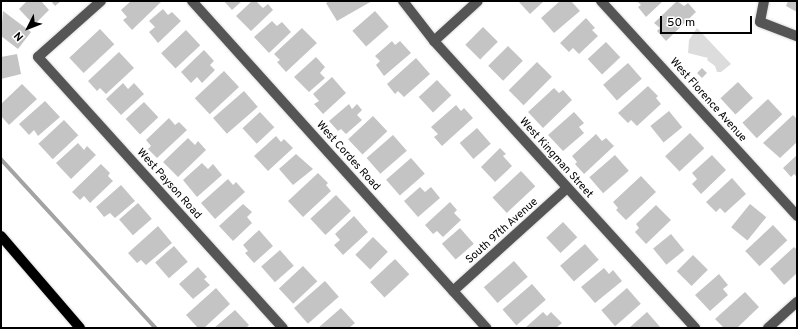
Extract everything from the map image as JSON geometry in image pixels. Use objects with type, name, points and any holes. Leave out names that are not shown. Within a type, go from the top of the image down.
[{"type":"main road","points":[[1,236],[80,328]]},
{"type":"street","name":"West Payson Road","points":[[100,1],[38,57],[283,328]]},
{"type":"street","name":"West Cordes Road","points":[[192,1],[486,328]]},
{"type":"street","name":"West Kingman Street","points":[[403,1],[434,41],[695,328]]},
{"type":"street","points":[[434,41],[478,1]]},
{"type":"street","name":"West Florence Avenue","points":[[601,1],[797,216]]},
{"type":"street","points":[[764,1],[760,22],[797,36]]},
{"type":"street","name":"South 97th Avenue","points":[[453,291],[567,188]]},
{"type":"street","points":[[768,328],[797,302]]},
{"type":"shaded area","points":[[697,28],[731,64],[721,72],[717,72],[715,66],[707,60],[708,58],[688,53],[689,40]]},
{"type":"building","points":[[27,1],[41,1],[49,10],[34,25],[19,9]]},
{"type":"building","points":[[51,1],[61,1],[55,6]]},
{"type":"building","points":[[131,1],[161,2],[132,30],[123,20],[127,17],[121,10]]},
{"type":"building","points":[[224,1],[242,1],[232,10]]},
{"type":"building","points":[[252,1],[256,1],[263,8],[268,4],[273,10],[251,31],[236,16]]},
{"type":"building","points":[[329,1],[372,1],[337,21],[326,3]]},
{"type":"building","points":[[518,1],[544,1],[530,14]]},
{"type":"building","points":[[560,1],[571,1],[580,11],[554,33],[541,18]]},
{"type":"building","points":[[637,1],[663,1],[646,17],[638,7],[641,5]]},
{"type":"building","points":[[677,1],[684,6],[688,3],[696,12],[666,41],[657,31],[660,28],[654,23]]},
{"type":"building","points":[[788,1],[797,1],[797,12],[786,6]]},
{"type":"building","points":[[163,9],[168,15],[172,12],[181,21],[158,43],[149,32],[155,27],[149,21]]},
{"type":"building","points":[[3,11],[31,32],[18,49],[1,36]]},
{"type":"building","points":[[375,11],[389,27],[366,47],[352,31]]},
{"type":"building","points":[[586,18],[595,28],[592,30],[598,36],[579,54],[573,48],[569,52],[560,43]]},
{"type":"building","points":[[272,21],[277,26],[282,22],[291,32],[269,53],[254,37]]},
{"type":"building","points":[[483,27],[498,42],[480,60],[465,45]]},
{"type":"building","points":[[302,28],[317,43],[286,72],[277,62],[280,60],[274,54]]},
{"type":"building","points":[[100,29],[114,44],[84,73],[69,58]]},
{"type":"building","points":[[186,30],[200,45],[175,69],[161,53]]},
{"type":"building","points":[[392,41],[395,45],[400,41],[411,53],[384,76],[376,65],[380,61],[375,56]]},
{"type":"building","points":[[606,42],[620,57],[602,74],[588,59]]},
{"type":"building","points":[[508,46],[523,61],[503,81],[488,66]]},
{"type":"building","points":[[204,50],[214,61],[210,65],[215,70],[202,83],[197,77],[191,83],[181,72]]},
{"type":"building","points":[[119,52],[134,68],[106,94],[100,88],[97,91],[88,81]]},
{"type":"building","points":[[17,54],[21,74],[1,79],[1,57]]},
{"type":"building","points":[[316,57],[325,67],[320,73],[325,78],[309,92],[294,77]]},
{"type":"building","points":[[416,58],[430,74],[404,97],[398,91],[395,94],[387,84]]},
{"type":"building","points":[[537,62],[552,77],[524,105],[509,90]]},
{"type":"building","points":[[628,63],[642,79],[617,100],[603,85]]},
{"type":"building","points":[[702,68],[707,73],[702,78],[697,73]]},
{"type":"building","points":[[224,71],[239,87],[210,114],[195,98]]},
{"type":"building","points":[[332,77],[346,93],[323,114],[314,104],[319,101],[313,94]]},
{"type":"building","points":[[437,80],[451,95],[433,112],[419,97]]},
{"type":"building","points":[[738,82],[753,98],[735,114],[720,98]]},
{"type":"building","points":[[123,83],[128,89],[134,83],[144,94],[121,115],[106,99]]},
{"type":"building","points":[[22,84],[37,99],[9,125],[1,116],[1,104]]},
{"type":"building","points":[[648,86],[658,96],[656,98],[661,104],[637,126],[631,120],[628,123],[618,113]]},
{"type":"building","points":[[554,88],[559,93],[563,90],[572,100],[543,128],[528,112]]},
{"type":"building","points":[[244,91],[258,107],[227,134],[213,118]]},
{"type":"building","points":[[768,99],[782,114],[757,138],[742,123]]},
{"type":"building","points":[[45,101],[60,117],[38,136],[34,130],[29,135],[19,124]]},
{"type":"building","points":[[144,102],[158,117],[140,134],[126,119]]},
{"type":"building","points":[[349,104],[352,109],[357,104],[362,110],[357,115],[362,120],[346,134],[341,129],[338,131],[329,121]]},
{"type":"building","points":[[456,105],[461,111],[464,108],[473,118],[442,146],[434,137],[438,134],[431,127]]},
{"type":"building","points":[[669,111],[682,127],[664,142],[650,126]]},
{"type":"building","points":[[260,112],[274,127],[257,144],[242,128]]},
{"type":"building","points":[[574,112],[584,123],[579,127],[584,133],[563,151],[548,135]]},
{"type":"building","points":[[793,115],[797,119],[797,142],[780,158],[763,143]]},
{"type":"building","points":[[373,116],[387,131],[362,155],[348,139]]},
{"type":"building","points":[[169,118],[175,125],[179,122],[187,130],[157,158],[148,149],[151,146],[146,140]]},
{"type":"building","points":[[64,120],[78,135],[53,159],[38,144]]},
{"type":"building","points":[[477,128],[491,144],[473,159],[460,143]]},
{"type":"building","points":[[690,133],[704,148],[679,172],[665,156]]},
{"type":"building","points":[[596,134],[602,141],[606,138],[614,146],[584,174],[575,164],[577,162],[572,156]]},
{"type":"building","points":[[393,135],[407,151],[380,174],[367,158]]},
{"type":"building","points":[[276,136],[281,142],[284,139],[293,148],[268,171],[254,156]]},
{"type":"building","points":[[188,138],[195,145],[198,141],[206,150],[178,177],[163,162]]},
{"type":"building","points":[[78,143],[84,150],[87,146],[96,155],[71,179],[56,163]]},
{"type":"building","points":[[500,148],[506,154],[503,156],[512,166],[495,182],[481,167]]},
{"type":"building","points":[[296,154],[313,169],[293,185],[279,169]]},
{"type":"building","points":[[615,155],[629,171],[603,193],[589,177]]},
{"type":"building","points":[[712,155],[726,170],[701,194],[692,184],[697,179],[692,173]]},
{"type":"building","points":[[797,155],[797,177],[794,174],[791,177],[783,168]]},
{"type":"building","points":[[411,158],[425,174],[400,195],[386,180]]},
{"type":"building","points":[[202,163],[208,169],[213,164],[222,175],[197,197],[183,180]]},
{"type":"building","points":[[101,164],[110,173],[108,176],[113,181],[90,203],[84,196],[80,200],[72,192]]},
{"type":"building","points":[[521,171],[535,186],[507,213],[492,198]]},
{"type":"building","points":[[318,173],[328,183],[326,185],[331,191],[303,217],[288,201]]},
{"type":"building","points":[[641,176],[656,192],[626,220],[616,210],[618,208],[613,202]]},
{"type":"building","points":[[732,178],[746,194],[725,213],[720,208],[716,212],[706,202]]},
{"type":"building","points":[[228,179],[233,185],[236,182],[245,192],[215,219],[201,203]]},
{"type":"building","points":[[121,185],[135,201],[115,218],[110,213],[104,217],[96,207]]},
{"type":"building","points":[[420,187],[425,192],[431,187],[440,198],[418,217],[404,201]]},
{"type":"building","points":[[336,195],[351,211],[325,235],[310,219]]},
{"type":"building","points":[[450,202],[457,210],[454,213],[461,220],[443,237],[437,231],[433,234],[425,225]]},
{"type":"building","points":[[138,203],[152,219],[133,235],[119,219]]},
{"type":"building","points":[[243,204],[252,212],[247,217],[252,223],[233,241],[219,226]]},
{"type":"building","points":[[750,204],[766,217],[747,241],[731,227]]},
{"type":"building","points":[[656,205],[671,220],[646,244],[635,232],[639,228],[636,224]]},
{"type":"building","points":[[354,216],[368,232],[343,255],[334,245],[340,240],[335,234]]},
{"type":"building","points":[[563,222],[577,237],[561,253],[546,238]]},
{"type":"building","points":[[773,225],[787,240],[760,266],[745,251]]},
{"type":"building","points":[[158,226],[172,243],[146,265],[141,260],[137,263],[128,253]]},
{"type":"building","points":[[460,228],[474,244],[456,260],[442,244]]},
{"type":"building","points":[[259,230],[273,246],[254,263],[245,253],[248,251],[243,245]]},
{"type":"building","points":[[671,234],[684,250],[666,265],[653,248]]},
{"type":"building","points":[[373,237],[388,252],[370,270],[355,255]]},
{"type":"building","points":[[585,244],[599,260],[574,281],[560,266]]},
{"type":"building","points":[[174,246],[188,262],[169,278],[155,262]]},
{"type":"building","points":[[794,247],[797,250],[797,273],[784,285],[770,269]]},
{"type":"building","points":[[280,250],[294,266],[275,282],[261,266]]},
{"type":"building","points":[[693,255],[708,270],[692,286],[677,271]]},
{"type":"building","points":[[395,259],[409,274],[384,298],[370,282]]},
{"type":"building","points":[[514,261],[528,277],[498,303],[484,287]]},
{"type":"building","points":[[303,266],[317,281],[293,304],[279,289]]},
{"type":"building","points":[[198,267],[207,277],[204,279],[210,285],[193,299],[179,284]]},
{"type":"building","points":[[604,268],[609,274],[613,270],[622,281],[595,303],[581,287]]},
{"type":"building","points":[[719,274],[728,285],[723,289],[728,295],[710,311],[695,295]]},
{"type":"building","points":[[325,281],[339,297],[308,324],[294,308]]},
{"type":"building","points":[[532,284],[546,300],[516,325],[503,310]]},
{"type":"building","points":[[216,288],[230,304],[204,328],[198,328],[186,315]]},
{"type":"building","points":[[627,288],[641,304],[615,326],[601,310]]},
{"type":"building","points":[[745,292],[759,307],[737,328],[724,328],[715,319]]},
{"type":"building","points":[[341,308],[355,323],[349,328],[318,328]]},
{"type":"building","points":[[235,310],[249,325],[246,328],[214,328]]},
{"type":"building","points":[[543,312],[547,316],[551,312],[562,323],[556,328],[525,328]]},
{"type":"building","points":[[647,312],[661,328],[629,328]]},
{"type":"waterway","points":[[1,159],[156,328]]}]
